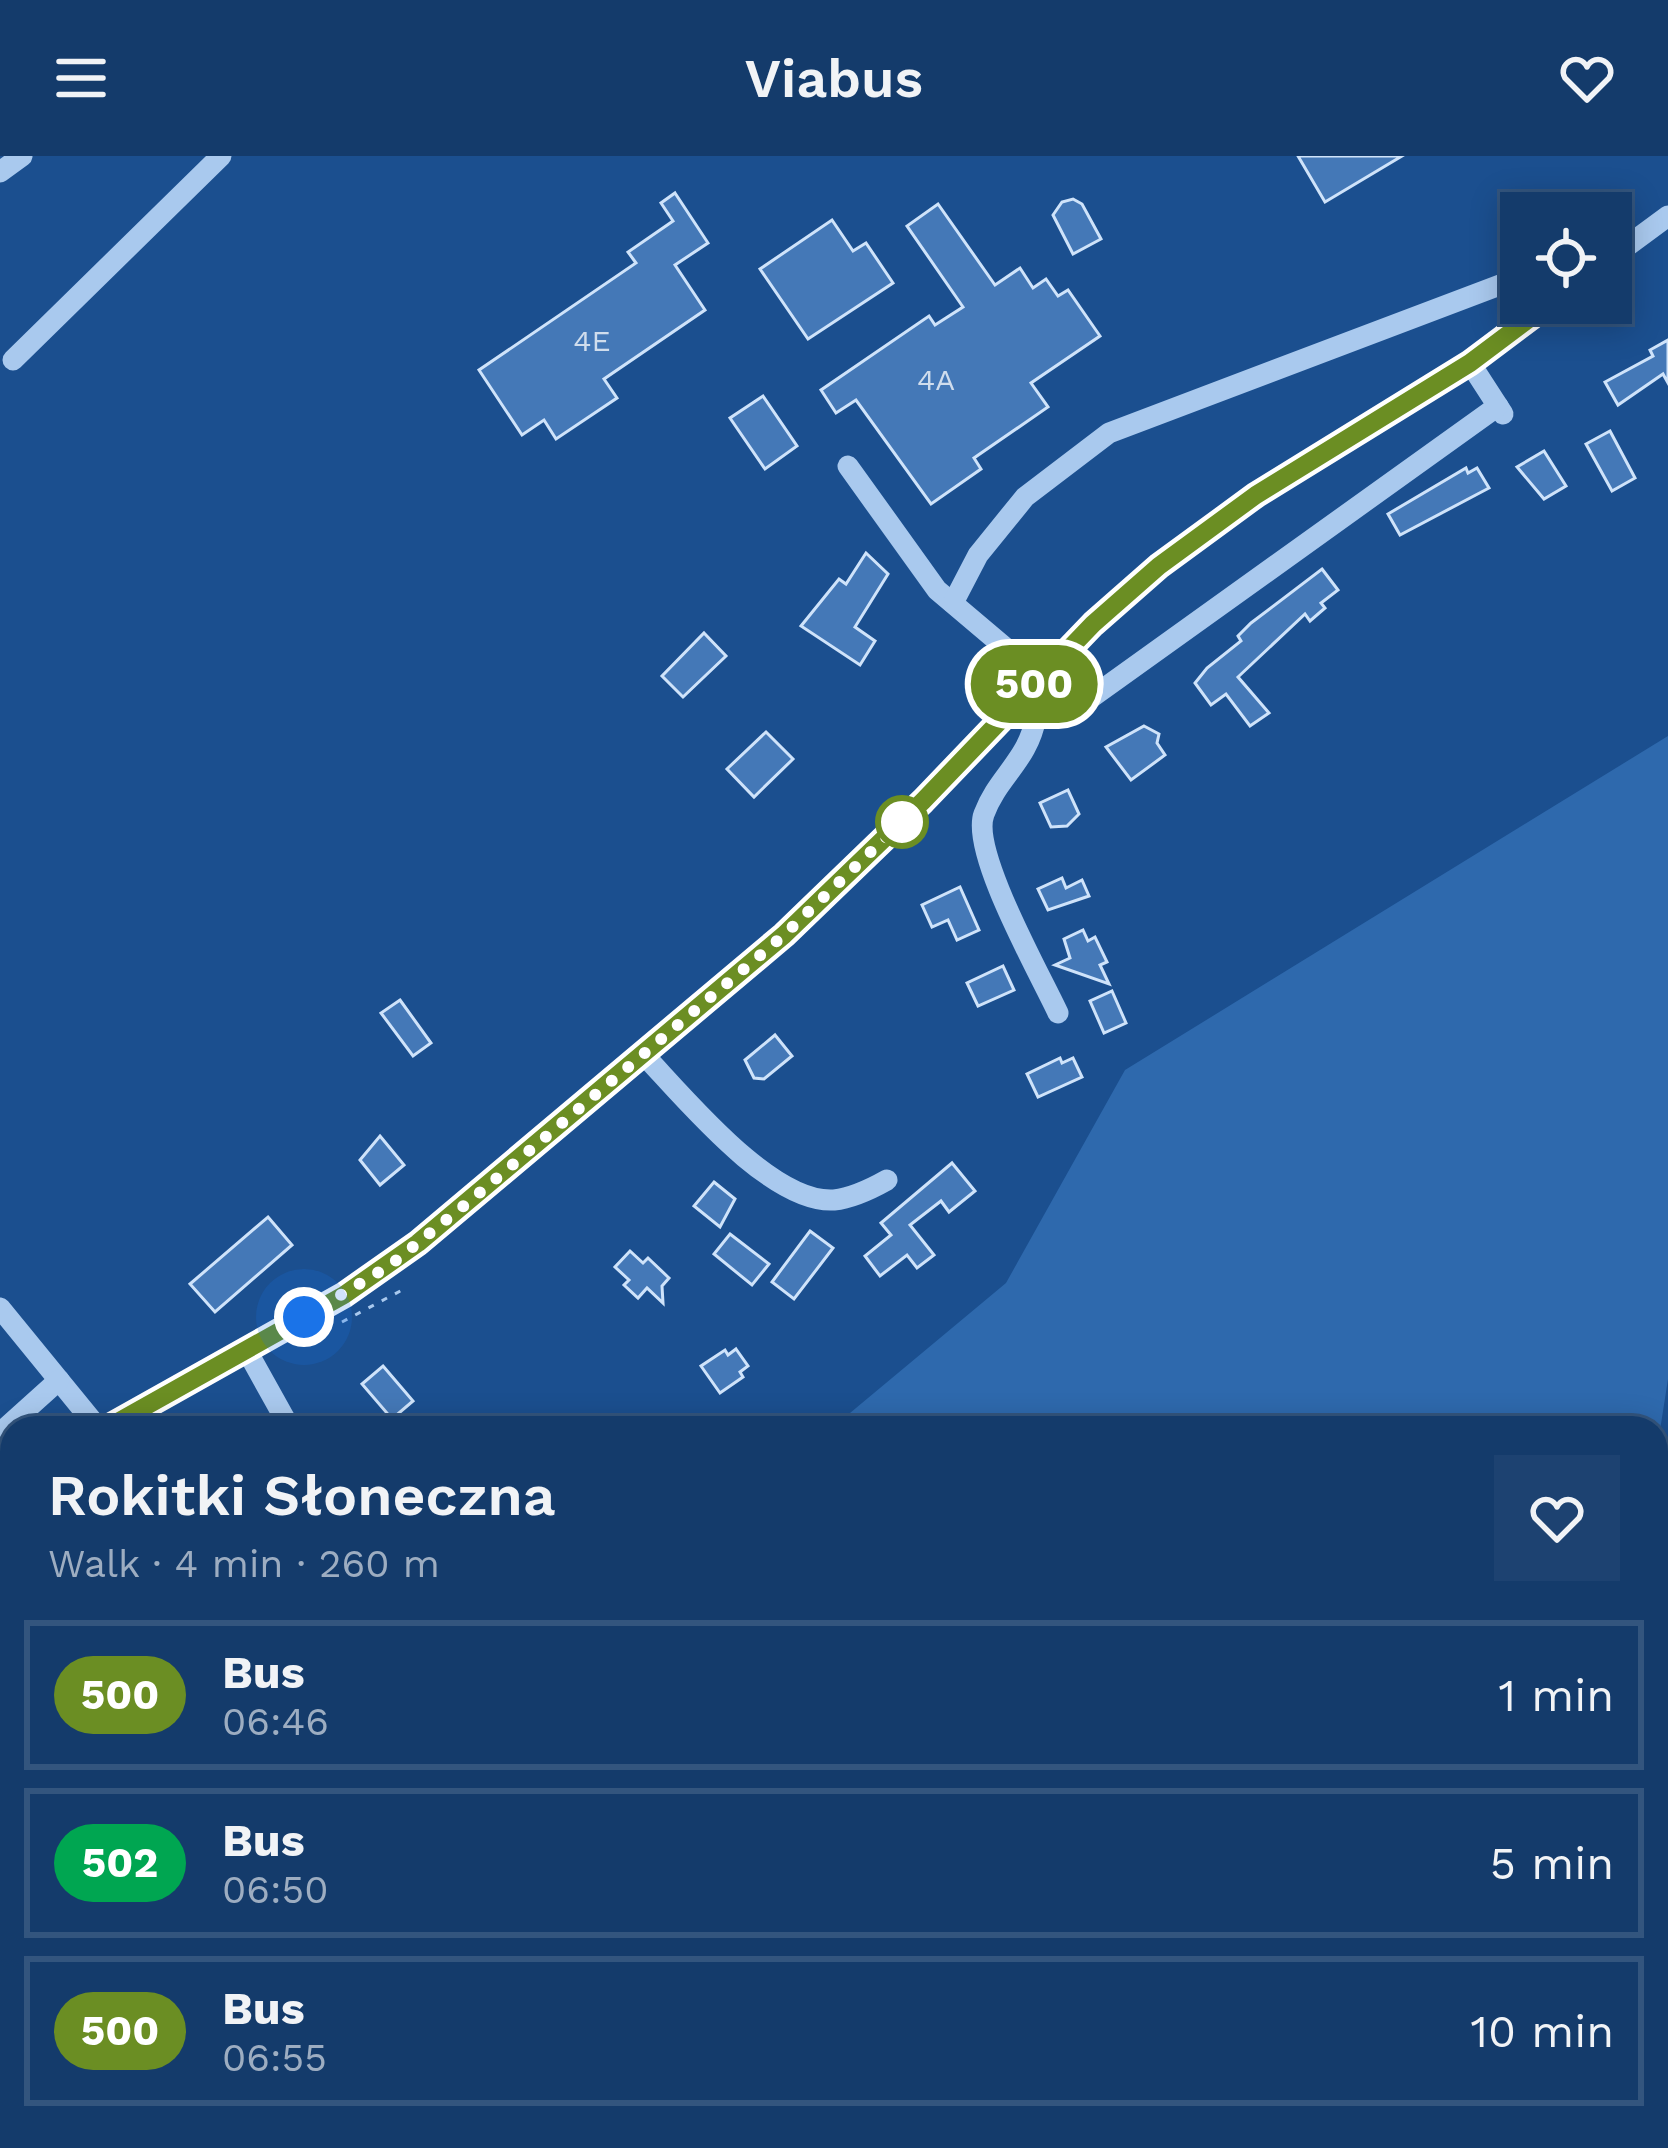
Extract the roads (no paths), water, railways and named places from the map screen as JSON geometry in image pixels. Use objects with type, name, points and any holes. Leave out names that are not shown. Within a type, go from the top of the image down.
[{"type":"street","points":[[0,172],[22,156]]},
{"type":"street","points":[[13,360],[220,156]]},
{"type":"street","points":[[1632,243],[1668,216]]},
{"type":"street","points":[[952,603],[978,555],[1025,497],[1109,433],[1500,285]]},
{"type":"street","points":[[128,1416],[389,1266],[816,905],[1129,591],[1207,529],[1470,363],[1522,324]]},
{"type":"street","points":[[1019,700],[1036,717],[1067,715],[1501,411],[1470,363]]},
{"type":"street","points":[[848,466],[937,590],[1040,677]]},
{"type":"street","points":[[1036,717],[1031,746],[986,808],[981,829],[985,852],[1058,1013]]},
{"type":"street","points":[[644,1055],[728,1143],[790,1187],[831,1200],[887,1180]]},
{"type":"street","points":[[0,1308],[88,1416]]},
{"type":"street","points":[[246,1348],[283,1416]]},
{"type":"street","points":[[19,1416],[59,1380]]}]
